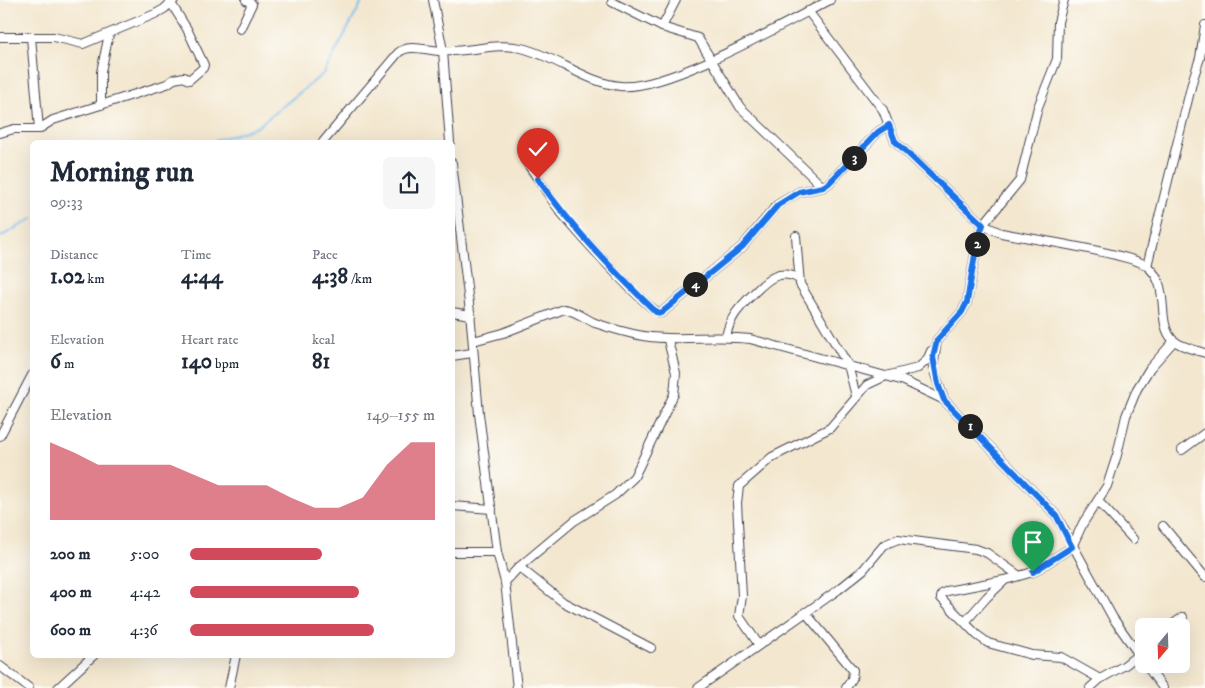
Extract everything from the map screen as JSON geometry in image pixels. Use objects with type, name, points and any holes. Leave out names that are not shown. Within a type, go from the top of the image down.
[{"type":"street","points":[[240,29],[252,4],[246,0]]},
{"type":"street","points":[[433,0],[443,51],[450,140]]},
{"type":"street","points":[[662,27],[676,0]]},
{"type":"street","points":[[325,140],[402,49],[443,51],[518,47],[604,83],[621,86],[655,82],[690,69],[830,0]]},
{"type":"street","points":[[759,645],[739,616],[742,596],[737,491],[743,482],[772,457],[830,428],[867,385],[886,376],[918,368],[927,360],[937,340],[962,312],[967,302],[978,237],[983,225],[1020,180],[1038,107],[1057,59],[1058,22],[1064,0]]},
{"type":"street","points":[[0,37],[54,37],[83,44],[155,14],[172,2],[202,58],[203,68],[189,80],[184,77],[174,79],[167,84],[53,120],[39,128],[14,129],[0,133]]},
{"type":"street","points":[[612,2],[662,27],[698,38],[740,107],[823,187]]},
{"type":"street","points":[[808,11],[883,110],[895,141],[983,225],[1001,233],[1123,258],[1147,266],[1154,274],[1163,295],[1168,332],[1174,341],[1205,353]]},
{"type":"street","points":[[1147,266],[1193,78],[1200,58],[1205,25]]},
{"type":"street","points":[[101,105],[100,72],[108,34]]},
{"type":"street","points":[[31,37],[39,128]]},
{"type":"street","points":[[525,160],[560,211],[634,291],[658,313],[664,311],[688,289],[742,247],[778,205],[799,192],[823,187],[878,132],[889,125]]},
{"type":"street","points":[[455,187],[471,315],[472,353],[498,552],[506,582],[517,688]]},
{"type":"street","points":[[796,236],[799,279],[848,366],[856,396]]},
{"type":"street","points":[[726,337],[729,323],[737,309],[769,278],[784,274],[799,279]]},
{"type":"street","points":[[473,341],[503,333],[564,309],[572,310],[594,322],[641,336],[668,340],[726,337],[750,339],[904,381],[944,400],[1056,515],[1113,618],[1135,645]]},
{"type":"street","points":[[455,312],[471,315]]},
{"type":"street","points":[[506,582],[519,567],[574,521],[615,495],[634,477],[674,394],[676,373],[668,340]]},
{"type":"street","points":[[937,340],[933,368],[944,400]]},
{"type":"street","points":[[1100,678],[1061,657],[1032,655],[1000,648],[978,636],[943,601],[942,594],[947,591],[1005,580],[1033,572],[1072,547],[1114,468],[1126,416],[1137,389],[1150,368],[1174,341]]},
{"type":"street","points":[[455,356],[472,353]]},
{"type":"street","points":[[0,436],[30,379]]},
{"type":"street","points":[[1182,450],[1205,433]]},
{"type":"street","points":[[1098,501],[1133,539]]},
{"type":"street","points":[[455,506],[492,509]]},
{"type":"street","points":[[1163,526],[1205,577]]},
{"type":"street","points":[[698,688],[863,570],[884,545],[898,539],[976,549],[987,553],[1018,576]]},
{"type":"street","points":[[455,552],[498,552]]},
{"type":"street","points":[[519,567],[563,602],[651,648]]},
{"type":"street","points":[[965,622],[986,597],[1005,580]]},
{"type":"street","points":[[804,612],[852,670],[852,679],[846,688]]},
{"type":"street","points":[[1090,688],[1100,678],[1135,656]]},
{"type":"street","points":[[58,688],[91,658]]},
{"type":"street","points":[[229,688],[234,658]]},
{"type":"street","points":[[0,666],[29,688]]},
{"type":"street","points":[[1152,673],[1163,688]]},
{"type":"waterway","points":[[217,140],[257,127],[324,73],[363,0]]},
{"type":"waterway","points":[[0,237],[30,220]]},
{"type":"route","points":[[538,179],[560,211],[594,249],[634,291],[656,312],[661,313],[688,289],[742,247],[778,205],[799,192],[823,187],[829,183],[878,132],[889,125],[895,141],[983,225],[978,237],[967,302],[962,312],[937,340],[934,349],[933,368],[944,400],[1044,502],[1056,515],[1061,524],[1072,547],[1033,572]]}]
